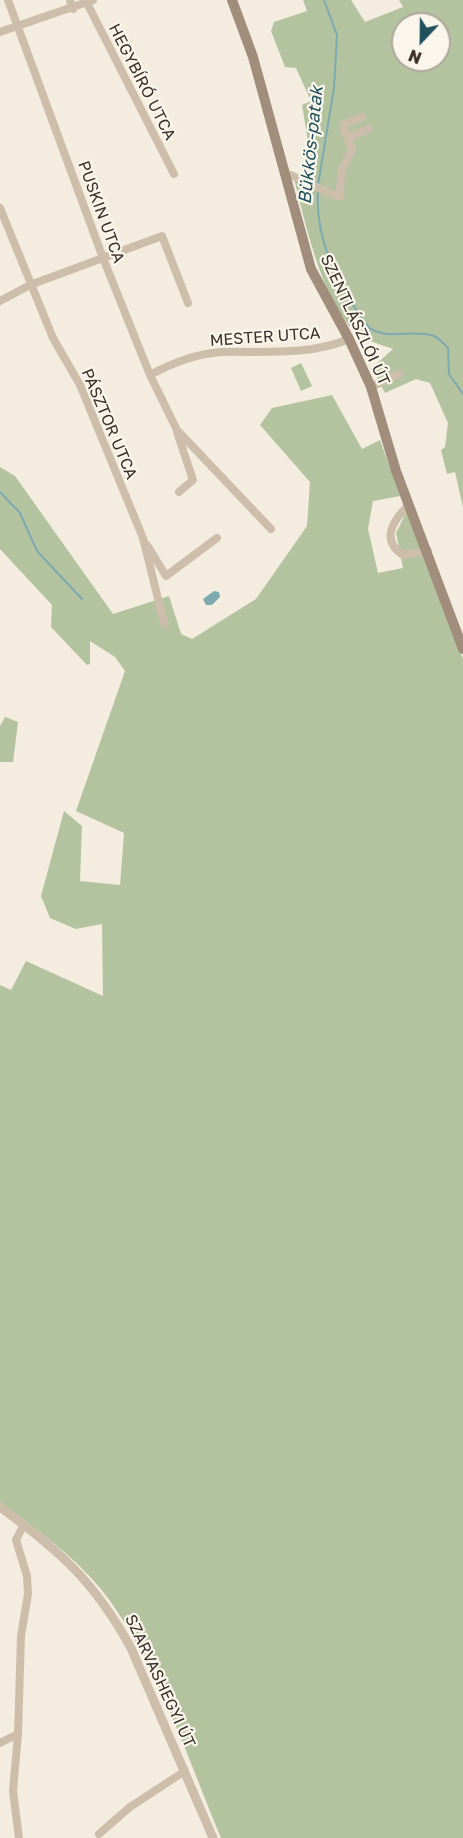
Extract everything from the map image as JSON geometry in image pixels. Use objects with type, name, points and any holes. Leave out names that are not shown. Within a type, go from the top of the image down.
[{"type":"main road","name":"SZENTLÁSZLÓI ÚT","points":[[232,0],[254,57],[311,269],[350,339],[371,387],[409,505],[463,649]]},
{"type":"street","name":"PUSKIN UTCA","points":[[8,0],[103,258],[150,375],[177,430],[193,480],[179,492]]},
{"type":"street","points":[[70,0],[73,9]]},
{"type":"street","points":[[0,32],[90,2]]},
{"type":"street","name":"HEGYBÍRÓ UTCA","points":[[90,2],[174,174]]},
{"type":"street","points":[[288,177],[291,175],[340,196],[341,171],[352,150],[345,124],[362,117]]},
{"type":"street","points":[[348,138],[368,129]]},
{"type":"street","name":"PÁSZTOR UTCA","points":[[0,208],[30,285],[53,338],[80,385],[143,538],[164,623]]},
{"type":"street","points":[[0,301],[30,285],[162,236],[188,303]]},
{"type":"street","name":"MESTER UTCA","points":[[150,375],[175,362],[205,355],[304,350],[350,339]]},
{"type":"street","points":[[371,387],[399,374]]},
{"type":"street","name":"PUSKIN UTCA","points":[[177,430],[271,529]]},
{"type":"street","points":[[409,505],[391,527],[389,539],[393,549],[403,555],[428,551]]},
{"type":"street","points":[[143,538],[166,576],[217,538]]},
{"type":"street","name":"SZARVASHEGYI ÚT","points":[[0,1507],[24,1524],[76,1569],[96,1590],[115,1618],[131,1648],[213,1838]]},
{"type":"street","points":[[19,1838],[13,1791],[18,1734],[21,1636],[28,1594],[27,1576],[16,1540],[24,1524]]},
{"type":"street","points":[[0,1743],[18,1734]]},
{"type":"street","points":[[99,1834],[130,1807],[185,1772]]},
{"type":"green space","points":[[303,0],[351,0],[365,22],[403,7],[399,0],[463,0],[463,507],[455,472],[447,474],[441,450],[445,447],[448,423],[430,383],[416,379],[385,393],[372,368],[393,349],[359,335],[346,322],[335,305],[317,262],[294,179],[296,176],[310,173],[312,165],[302,105],[311,101],[296,68],[285,67],[271,31],[274,22],[307,11]]},
{"type":"green space","points":[[301,363],[312,386],[301,391],[291,368]]},
{"type":"green space","points":[[332,395],[362,449],[380,440],[400,496],[373,501],[368,529],[378,573],[403,568],[396,533],[407,511],[463,659],[463,1838],[221,1838],[168,1708],[137,1644],[120,1615],[100,1588],[77,1564],[53,1542],[0,1502],[0,985],[11,990],[26,961],[103,996],[102,924],[76,929],[50,918],[41,896],[64,811],[82,826],[80,881],[120,885],[124,833],[76,811],[125,671],[115,657],[90,641],[90,664],[87,665],[51,627],[52,605],[0,549],[0,467],[15,476],[113,614],[169,596],[181,634],[192,639],[256,599],[307,526],[310,482],[260,425],[272,408]]},
{"type":"green space","points":[[5,717],[18,722],[13,762],[0,762],[0,726]]},
{"type":"water","points":[[214,591],[219,592],[220,597],[212,605],[206,605],[203,599]]},
{"type":"waterway","name":"Bükkös-patak","points":[[318,185],[334,88],[337,35],[324,0]]},
{"type":"waterway","name":"Bükkös-patak","points":[[318,191],[319,223],[327,254],[340,283],[365,323],[371,329],[386,334],[426,334],[438,338],[448,348],[449,374],[463,394]]},
{"type":"waterway","points":[[0,492],[20,513],[37,551],[82,599]]}]
